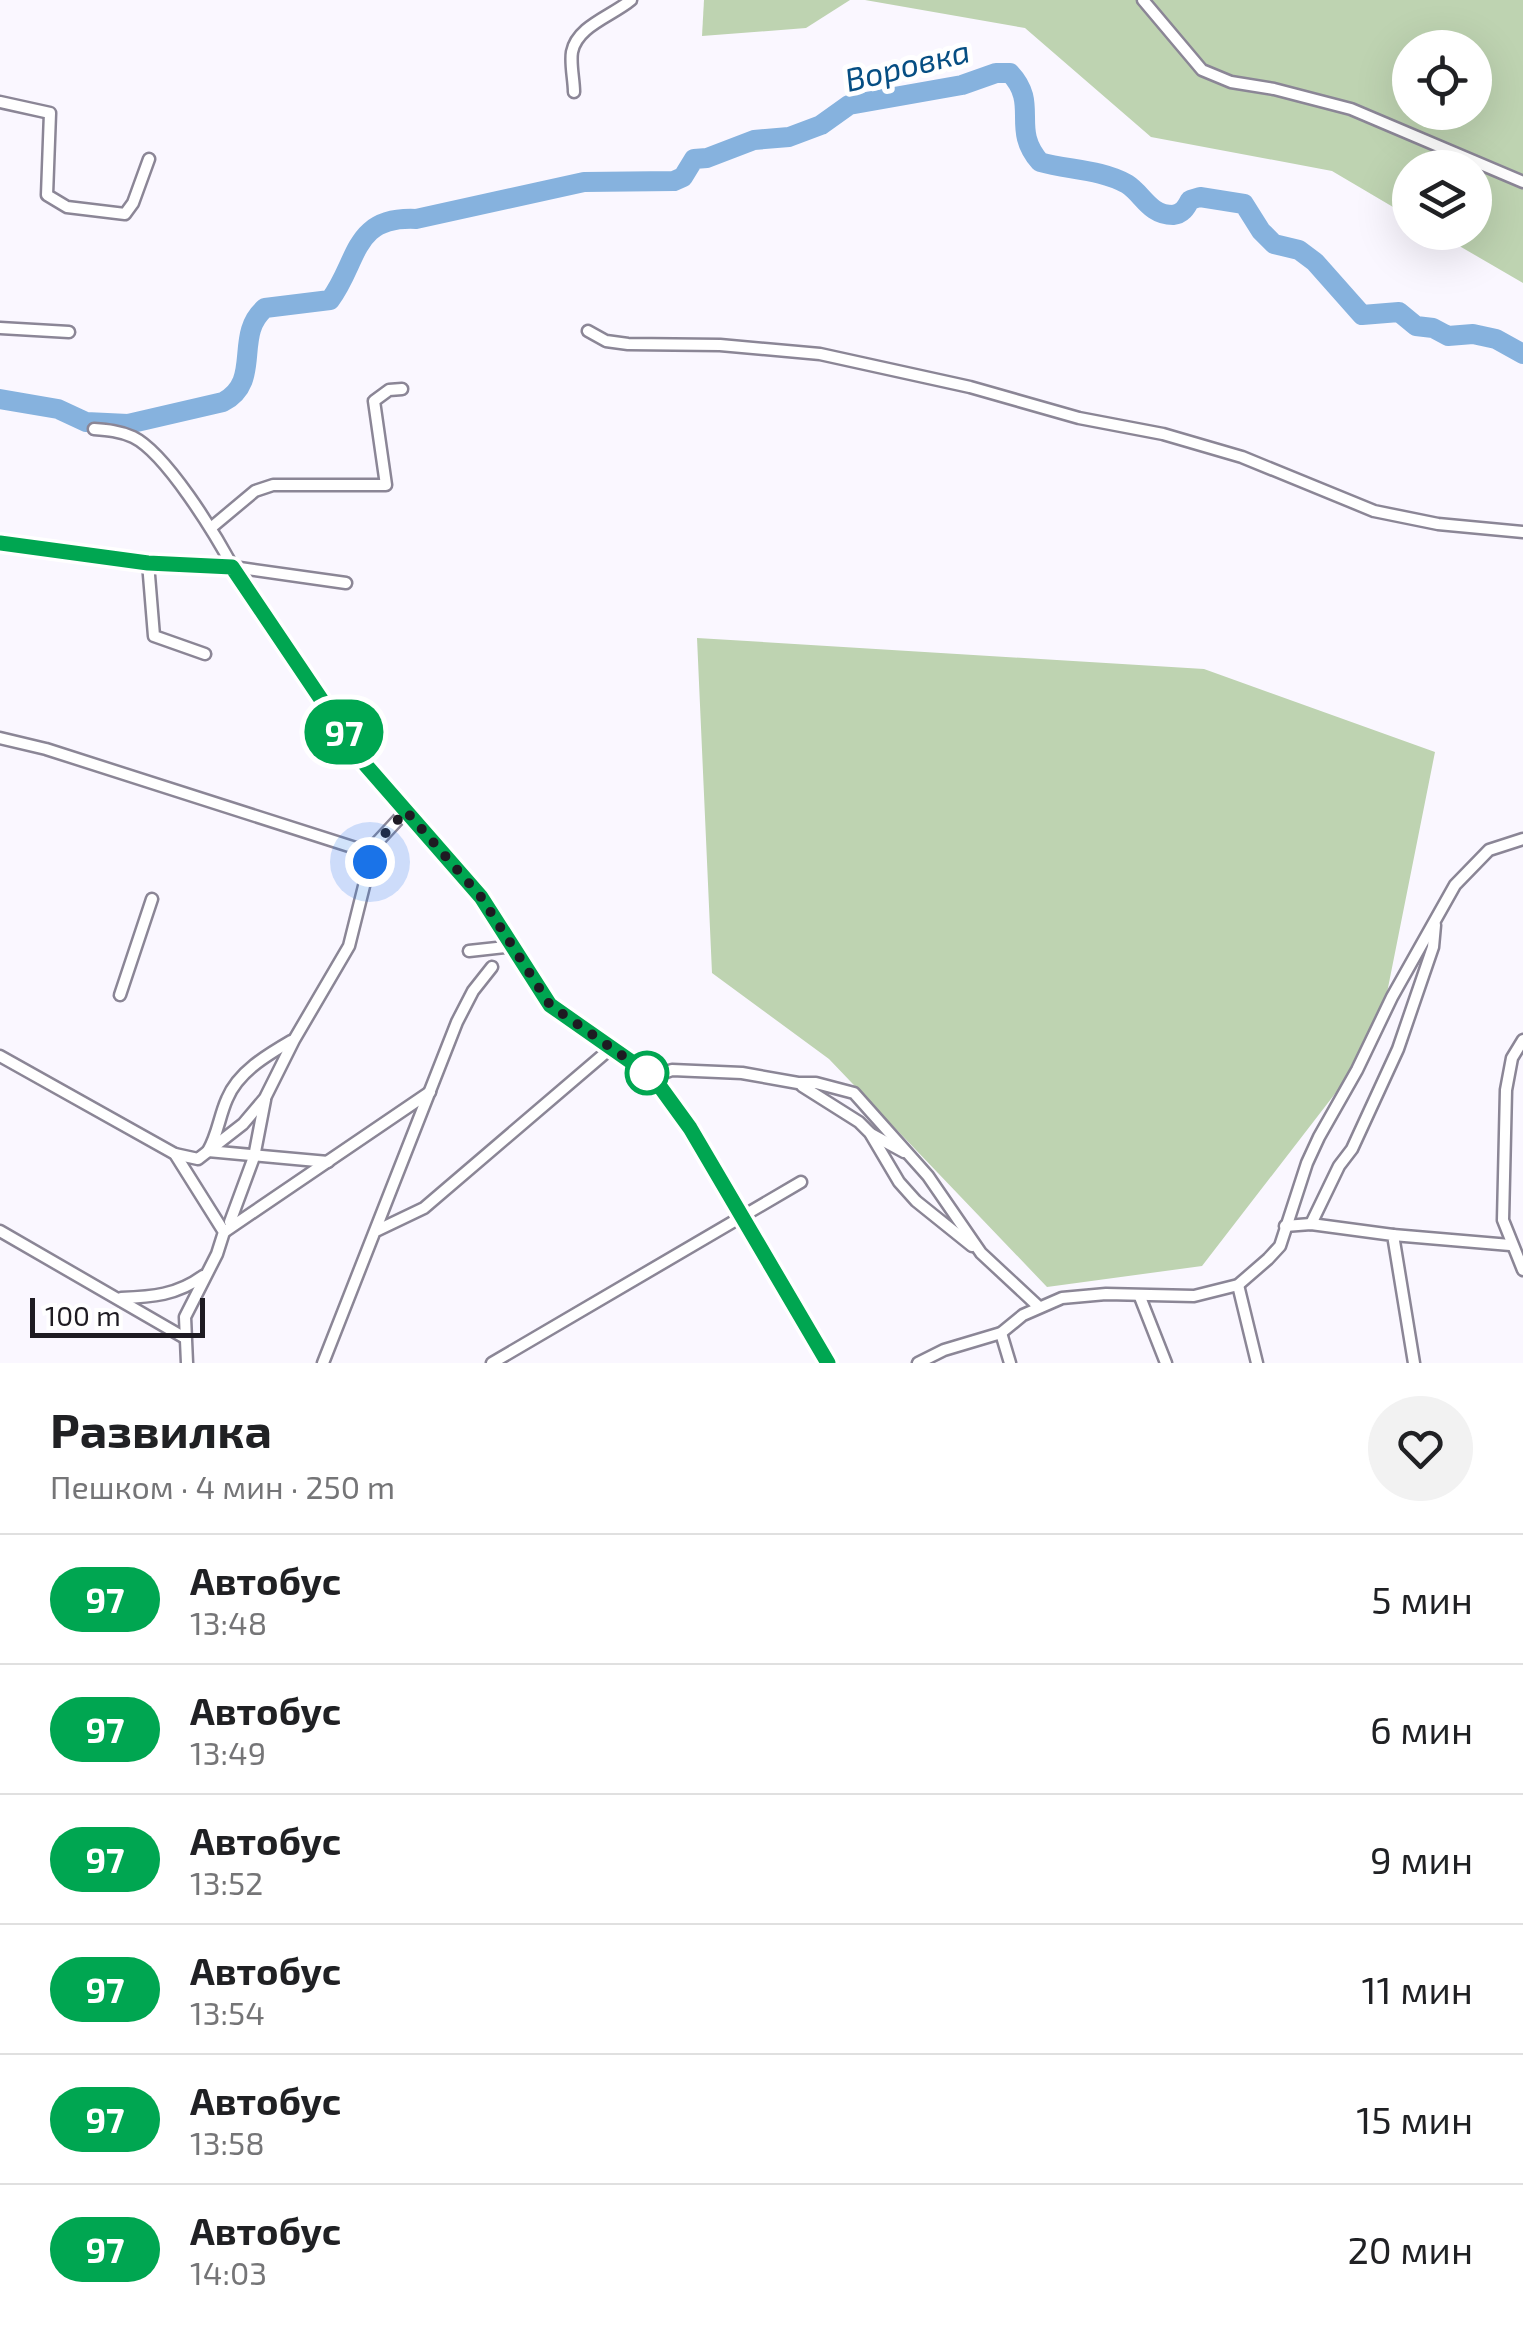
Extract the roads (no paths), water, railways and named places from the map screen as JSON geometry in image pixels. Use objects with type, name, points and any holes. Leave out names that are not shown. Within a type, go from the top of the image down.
[{"type":"street","points":[[574,92],[572,50],[578,39],[585,29],[631,0]]},
{"type":"street","points":[[1144,0],[1202,70],[1230,82],[1352,109],[1523,182]]},
{"type":"street","points":[[0,102],[50,113],[48,195],[66,207],[125,214],[149,159]]},
{"type":"street","points":[[0,328],[70,332]]},
{"type":"street","points":[[588,331],[606,341],[628,344],[720,344],[839,358],[970,387],[1242,457],[1374,511],[1438,524],[1523,532]]},
{"type":"street","points":[[212,528],[255,490],[272,486],[386,485],[374,401],[389,390],[402,389]]},
{"type":"street","points":[[94,429],[136,438],[176,479],[364,763],[481,897],[550,1005],[653,1077],[700,1145],[821,1361]]},
{"type":"street","points":[[0,543],[346,583]]},
{"type":"street","points":[[148,563],[154,636],[204,654]]},
{"type":"street","points":[[0,738],[368,852]]},
{"type":"street","points":[[368,852],[406,811]]},
{"type":"street","points":[[918,1363],[944,1350],[1001,1333],[1039,1307],[1079,1296],[1194,1296],[1238,1285],[1280,1246],[1313,1150],[1455,885],[1489,850],[1523,840]]},
{"type":"street","points":[[0,1056],[174,1154],[198,1159],[243,1124],[265,1098],[349,946],[370,862],[368,852]]},
{"type":"street","points":[[120,996],[152,899]]},
{"type":"street","points":[[1310,1224],[1339,1166],[1352,1150],[1398,1050],[1432,946],[1436,919]]},
{"type":"street","points":[[469,951],[514,946]]},
{"type":"street","points":[[324,1363],[457,1022],[492,967]]},
{"type":"street","points":[[208,1151],[232,1088],[271,1053],[294,1040]]},
{"type":"street","points":[[1523,1040],[1506,1090],[1503,1220],[1523,1270]]},
{"type":"street","points":[[378,1230],[424,1208],[610,1048]]},
{"type":"street","points":[[653,1077],[672,1070],[742,1073],[816,1083],[854,1093],[928,1176],[981,1252]]},
{"type":"street","points":[[798,1083],[908,1154]]},
{"type":"street","points":[[224,1232],[432,1091]]},
{"type":"street","points":[[187,1363],[185,1317],[242,1195],[265,1098]]},
{"type":"street","points":[[870,1133],[899,1182],[916,1202],[981,1252],[1039,1307]]},
{"type":"street","points":[[208,1151],[328,1162]]},
{"type":"street","points":[[174,1154],[224,1232]]},
{"type":"street","points":[[492,1363],[801,1182]]},
{"type":"street","points":[[1285,1226],[1310,1224],[1510,1244]]},
{"type":"street","points":[[0,1231],[185,1338]]},
{"type":"street","points":[[1393,1235],[1414,1363]]},
{"type":"street","points":[[120,1298],[159,1297],[190,1286],[204,1275]]},
{"type":"street","points":[[1238,1285],[1256,1363]]},
{"type":"street","points":[[1140,1297],[1166,1363]]},
{"type":"street","points":[[1001,1333],[1010,1363]]},
{"type":"waterway","name":"Воровка","points":[[0,399],[58,409],[86,422],[128,424],[223,402],[242,382],[251,331],[265,308],[330,300],[360,244],[380,225],[584,182],[674,181],[683,177],[694,159],[754,140],[789,137],[821,125],[849,105],[962,85],[996,73],[1010,73],[1019,85],[1027,138],[1040,162],[1117,179],[1165,214],[1179,213],[1190,200],[1200,197],[1244,204],[1274,244],[1299,250],[1315,262],[1362,315],[1399,312],[1416,326],[1433,328],[1448,336],[1473,334],[1496,339],[1523,354]]}]
